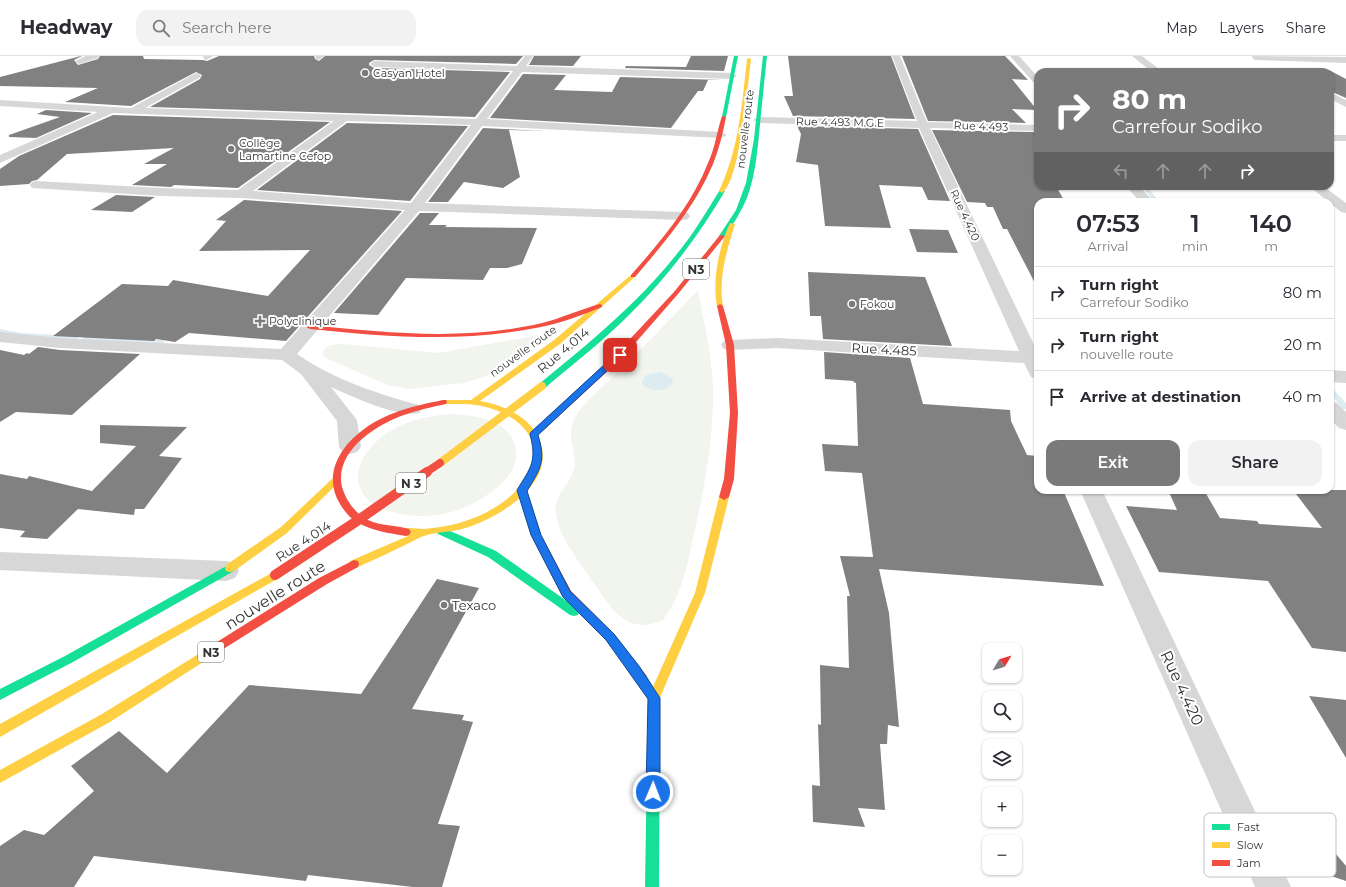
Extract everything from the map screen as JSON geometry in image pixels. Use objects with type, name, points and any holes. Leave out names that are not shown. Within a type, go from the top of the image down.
[{"type":"main road","name":"nouvelle route","points":[[473,402],[557,342],[628,282],[683,216],[701,186],[720,135],[736,56]]},
{"type":"main road","name":"Rue 4.014","points":[[275,575],[357,521],[461,448],[542,386],[625,315],[678,258],[712,207],[727,181],[733,162],[740,128],[750,56]]},
{"type":"main road","name":"nouvelle route","points":[[534,434],[620,355],[676,293],[732,224],[744,200],[753,169],[765,56]]},
{"type":"main road","points":[[652,887],[654,698],[700,592],[729,479],[734,413],[730,346],[717,295],[719,271],[732,224]]},
{"type":"main road","points":[[310,327],[387,335],[446,336],[481,334],[525,329],[556,322],[600,306]]},
{"type":"main road","points":[[443,402],[473,402],[500,407],[520,418],[534,434],[539,451],[535,471],[522,490],[501,508],[473,522],[441,531],[426,532],[389,530],[360,519],[341,502],[336,480],[340,463],[350,446],[367,431],[388,418],[412,409],[443,402]]},
{"type":"main road","points":[[0,695],[69,659],[226,571],[284,530],[336,480]]},
{"type":"main road","points":[[522,490],[536,535],[567,594],[610,637],[635,669],[654,698]]},
{"type":"main road","points":[[441,531],[492,554],[610,637]]},
{"type":"main road","name":"nouvelle route","points":[[0,777],[106,718],[323,581],[358,562],[426,532]]},
{"type":"main road","name":"nouvelle route","points":[[0,731],[275,575]]},
{"type":"street","points":[[79,61],[95,56]]},
{"type":"street","points":[[286,355],[415,207],[529,56]]},
{"type":"street","name":"Rue 4.420","points":[[896,56],[923,124],[1034,359]]},
{"type":"street","points":[[1014,56],[1034,78]]},
{"type":"street","points":[[1136,56],[1152,68]]},
{"type":"street","points":[[1255,57],[1346,60]]},
{"type":"street","points":[[1255,57],[1274,66]]},
{"type":"street","points":[[374,64],[732,76]]},
{"type":"street","points":[[134,110],[196,76]]},
{"type":"street","points":[[1334,98],[1346,104]]},
{"type":"street","points":[[0,103],[114,110],[551,125],[720,135]]},
{"type":"street","points":[[6,114],[30,105]]},
{"type":"street","points":[[0,159],[114,110]]},
{"type":"street","points":[[241,194],[344,118]]},
{"type":"street","name":"Rue 4.493 M.G.E","points":[[758,120],[923,124]]},
{"type":"street","name":"Rue 4.493","points":[[923,124],[1034,128]]},
{"type":"street","points":[[1334,138],[1346,138]]},
{"type":"street","points":[[36,185],[241,194],[415,207],[683,216]]},
{"type":"street","points":[[1136,190],[1143,198]]},
{"type":"street","points":[[1321,190],[1332,198]]},
{"type":"street","points":[[1334,199],[1346,208]]},
{"type":"street","points":[[0,337],[178,350],[286,355],[308,370],[378,400],[412,409]]},
{"type":"street","name":"Rue 4.485","points":[[730,346],[777,343],[1034,363]]},
{"type":"street","points":[[308,370],[347,420],[350,446]]},
{"type":"street","points":[[1334,376],[1346,377]]},
{"type":"street","points":[[1334,411],[1346,424]]},
{"type":"street","name":"Rue 4.420","points":[[1093,494],[1239,813]]},
{"type":"street","points":[[0,561],[226,571]]},
{"type":"street","name":"Rue 4.420","points":[[1268,877],[1273,887]]},
{"type":"shaded area","points":[[698,290],[709,351],[713,388],[712,424],[702,495],[684,577],[670,610],[663,620],[646,625],[637,624],[629,622],[616,613],[605,600],[576,558],[563,536],[556,514],[556,504],[574,469],[575,462],[571,430],[579,411]]},
{"type":"shaded area","points":[[545,334],[498,370],[483,377],[464,383],[408,389],[387,385],[326,358],[322,354],[324,349],[330,345],[343,344],[438,353]]},
{"type":"shaded area","points":[[660,372],[672,378],[673,381],[671,386],[660,390],[652,390],[642,384],[642,381],[646,375]]},
{"type":"shaded area","points":[[449,414],[482,418],[502,427],[509,434],[514,443],[516,458],[510,474],[505,480],[491,492],[466,507],[439,515],[425,516],[396,513],[381,508],[370,502],[360,488],[358,477],[360,466],[365,455],[372,446],[392,430],[408,423],[425,418]]},
{"type":"building","points":[[82,56],[74,60],[78,65],[98,59],[100,56],[143,56],[144,59],[207,61],[219,56],[314,56],[315,59],[319,61],[325,56],[523,56],[516,64],[374,60],[369,63],[369,65],[374,68],[510,72],[475,117],[150,107],[200,79],[202,75],[196,72],[131,106],[65,102],[98,88],[0,86],[0,77]]},
{"type":"building","points":[[534,56],[581,56],[573,66],[529,65]]},
{"type":"building","points":[[691,56],[728,56],[724,71],[625,68],[626,66],[686,67]]},
{"type":"building","points":[[788,56],[891,56],[915,119],[793,116],[784,96],[793,96]]},
{"type":"building","points":[[902,56],[1005,56],[1028,80],[1012,79],[1034,106],[1034,110],[1012,109],[1026,123],[928,121]]},
{"type":"building","points":[[1334,73],[1346,79],[1346,98],[1334,93]]},
{"type":"building","points":[[523,74],[566,75],[554,90],[612,92],[620,77],[722,80],[708,80],[703,91],[698,91],[671,128],[490,118]]},
{"type":"building","points":[[46,110],[92,113],[36,138],[9,137],[9,135],[60,117],[37,114]]},
{"type":"building","points":[[113,115],[330,122],[238,188],[132,185],[167,164],[144,164],[174,148],[67,154],[37,180],[32,181],[29,184],[0,186],[0,169],[19,156]]},
{"type":"building","points":[[347,123],[468,126],[410,201],[257,190]]},
{"type":"building","points":[[797,126],[918,129],[950,201],[928,200],[922,187],[879,185],[891,228],[825,226],[818,165],[796,162],[801,134]]},
{"type":"building","points":[[483,128],[546,131],[509,130],[520,177],[503,188],[464,182],[448,202],[428,202]]},
{"type":"building","points":[[932,130],[1034,132],[1034,190],[1058,190],[1063,198],[1034,198],[1034,281],[1007,229],[1003,229],[993,207],[987,207],[985,203],[967,202]]},
{"type":"building","points":[[116,195],[155,197],[132,212],[91,210]]},
{"type":"building","points":[[244,200],[402,211],[286,341],[189,333],[175,342],[156,339],[154,341],[53,336],[122,284],[168,286],[173,280],[268,296],[310,250],[199,251],[226,221],[216,220]]},
{"type":"building","points":[[420,213],[439,213],[429,225],[447,225],[445,227],[537,228],[522,264],[507,268],[490,268],[483,280],[406,278],[378,315],[334,313]]},
{"type":"building","points":[[909,229],[948,230],[958,253],[917,252]]},
{"type":"building","points":[[808,272],[925,277],[952,346],[823,339],[821,316],[810,316]]},
{"type":"building","points":[[38,347],[60,350],[140,354],[72,415],[16,412],[0,422],[0,350],[24,355],[27,353],[29,354]]},
{"type":"building","points":[[824,352],[910,358],[923,404],[1010,410],[1011,421],[1027,455],[1034,456],[1034,494],[1065,494],[1104,586],[879,569],[889,613],[899,727],[888,725],[887,744],[880,744],[885,810],[858,808],[865,827],[813,822],[812,785],[820,786],[818,724],[821,725],[820,665],[849,668],[847,596],[850,596],[840,556],[873,557],[862,473],[825,471],[822,444],[858,446],[856,383],[853,382],[854,381],[825,379]]},
{"type":"building","points":[[100,425],[187,427],[159,456],[182,458],[144,509],[135,509],[134,515],[78,509],[47,539],[20,537],[25,531],[0,528],[0,474],[27,479],[29,476],[92,491],[136,446],[100,443]]},
{"type":"building","points":[[1334,490],[1346,490],[1346,652],[1312,648],[1268,581],[1159,572],[1126,506],[1177,510],[1170,494],[1206,494],[1220,518],[1257,521],[1259,524],[1322,528],[1296,494],[1334,494]]},
{"type":"building","points":[[437,579],[479,588],[412,709],[464,715],[462,720],[473,722],[438,824],[460,826],[442,887],[413,887],[308,875],[306,881],[94,856],[74,887],[0,887],[0,846],[24,830],[44,835],[94,791],[71,766],[119,731],[167,773],[249,685],[361,694]]},
{"type":"building","points":[[1309,696],[1346,700],[1346,758]]},
{"type":"building","points":[[1336,854],[1346,866],[1346,881],[1334,877],[1336,877]]},
{"type":"waterway","points":[[1147,190],[1154,198]]},
{"type":"waterway","points":[[0,331],[22,335],[75,338]]},
{"type":"waterway","points":[[85,339],[162,342]]},
{"type":"waterway","points":[[1334,394],[1346,407]]},
{"type":"traffic: fast","points":[[724,117],[736,56]]},
{"type":"traffic: fast","points":[[722,236],[739,210],[749,183],[756,139],[765,56]]},
{"type":"traffic: fast","points":[[542,386],[615,324],[666,272],[702,225],[722,191]]},
{"type":"traffic: fast","points":[[441,531],[492,554],[574,612]]},
{"type":"traffic: fast","points":[[0,695],[69,659],[230,568]]},
{"type":"traffic: fast","points":[[642,679],[654,698],[652,887]]},
{"type":"traffic: slow","points":[[722,191],[729,176],[738,144],[744,109],[749,59]]},
{"type":"traffic: slow","points":[[720,306],[718,296],[719,275],[723,254],[732,224]]},
{"type":"traffic: slow","points":[[473,402],[557,342],[633,276]]},
{"type":"traffic: slow","points":[[440,463],[542,386]]},
{"type":"traffic: slow","points":[[406,532],[424,532],[461,526],[480,520],[497,511],[512,500],[525,487],[535,472],[539,459],[539,448],[535,437],[518,419],[508,413],[496,407],[480,403],[443,402]]},
{"type":"traffic: slow","points":[[230,568],[284,530],[336,480]]},
{"type":"traffic: slow","points":[[654,698],[700,593],[724,497]]},
{"type":"traffic: slow","points":[[354,564],[423,533]]},
{"type":"traffic: slow","points":[[0,731],[275,575]]},
{"type":"traffic: slow","points":[[0,777],[106,718],[213,650]]},
{"type":"traffic: jam","points":[[633,276],[678,221],[702,184],[711,163],[724,117]]},
{"type":"traffic: jam","points":[[534,434],[620,355],[676,293],[722,236]]},
{"type":"traffic: jam","points":[[310,327],[397,334],[485,334],[542,325],[600,306]]},
{"type":"traffic: jam","points":[[720,306],[730,345],[734,413],[729,479],[724,497]]},
{"type":"traffic: jam","points":[[406,532],[376,527],[364,522],[353,514],[339,493],[337,484],[338,468],[350,447],[371,428],[400,413],[443,402]]},
{"type":"traffic: jam","points":[[275,575],[357,521],[440,463]]},
{"type":"traffic: jam","points":[[522,490],[536,535],[567,594],[610,637],[642,679]]},
{"type":"traffic: jam","points":[[213,650],[323,581],[354,564]]},
{"type":"place","name":"Casyan Hotel","points":[[365,73]]},
{"type":"place","name":"Collège Lamartine Cefop","points":[[231,149]]},
{"type":"place","name":"Fokou","points":[[852,304]]},
{"type":"place","name":"Polyclinique","points":[[260,321]]},
{"type":"place","name":"Texaco","points":[[444,605]]},
{"type":"route","points":[[620,355],[534,434],[539,451],[535,471],[522,490],[536,535],[567,594],[610,637],[635,669],[654,698],[653,792]]}]
